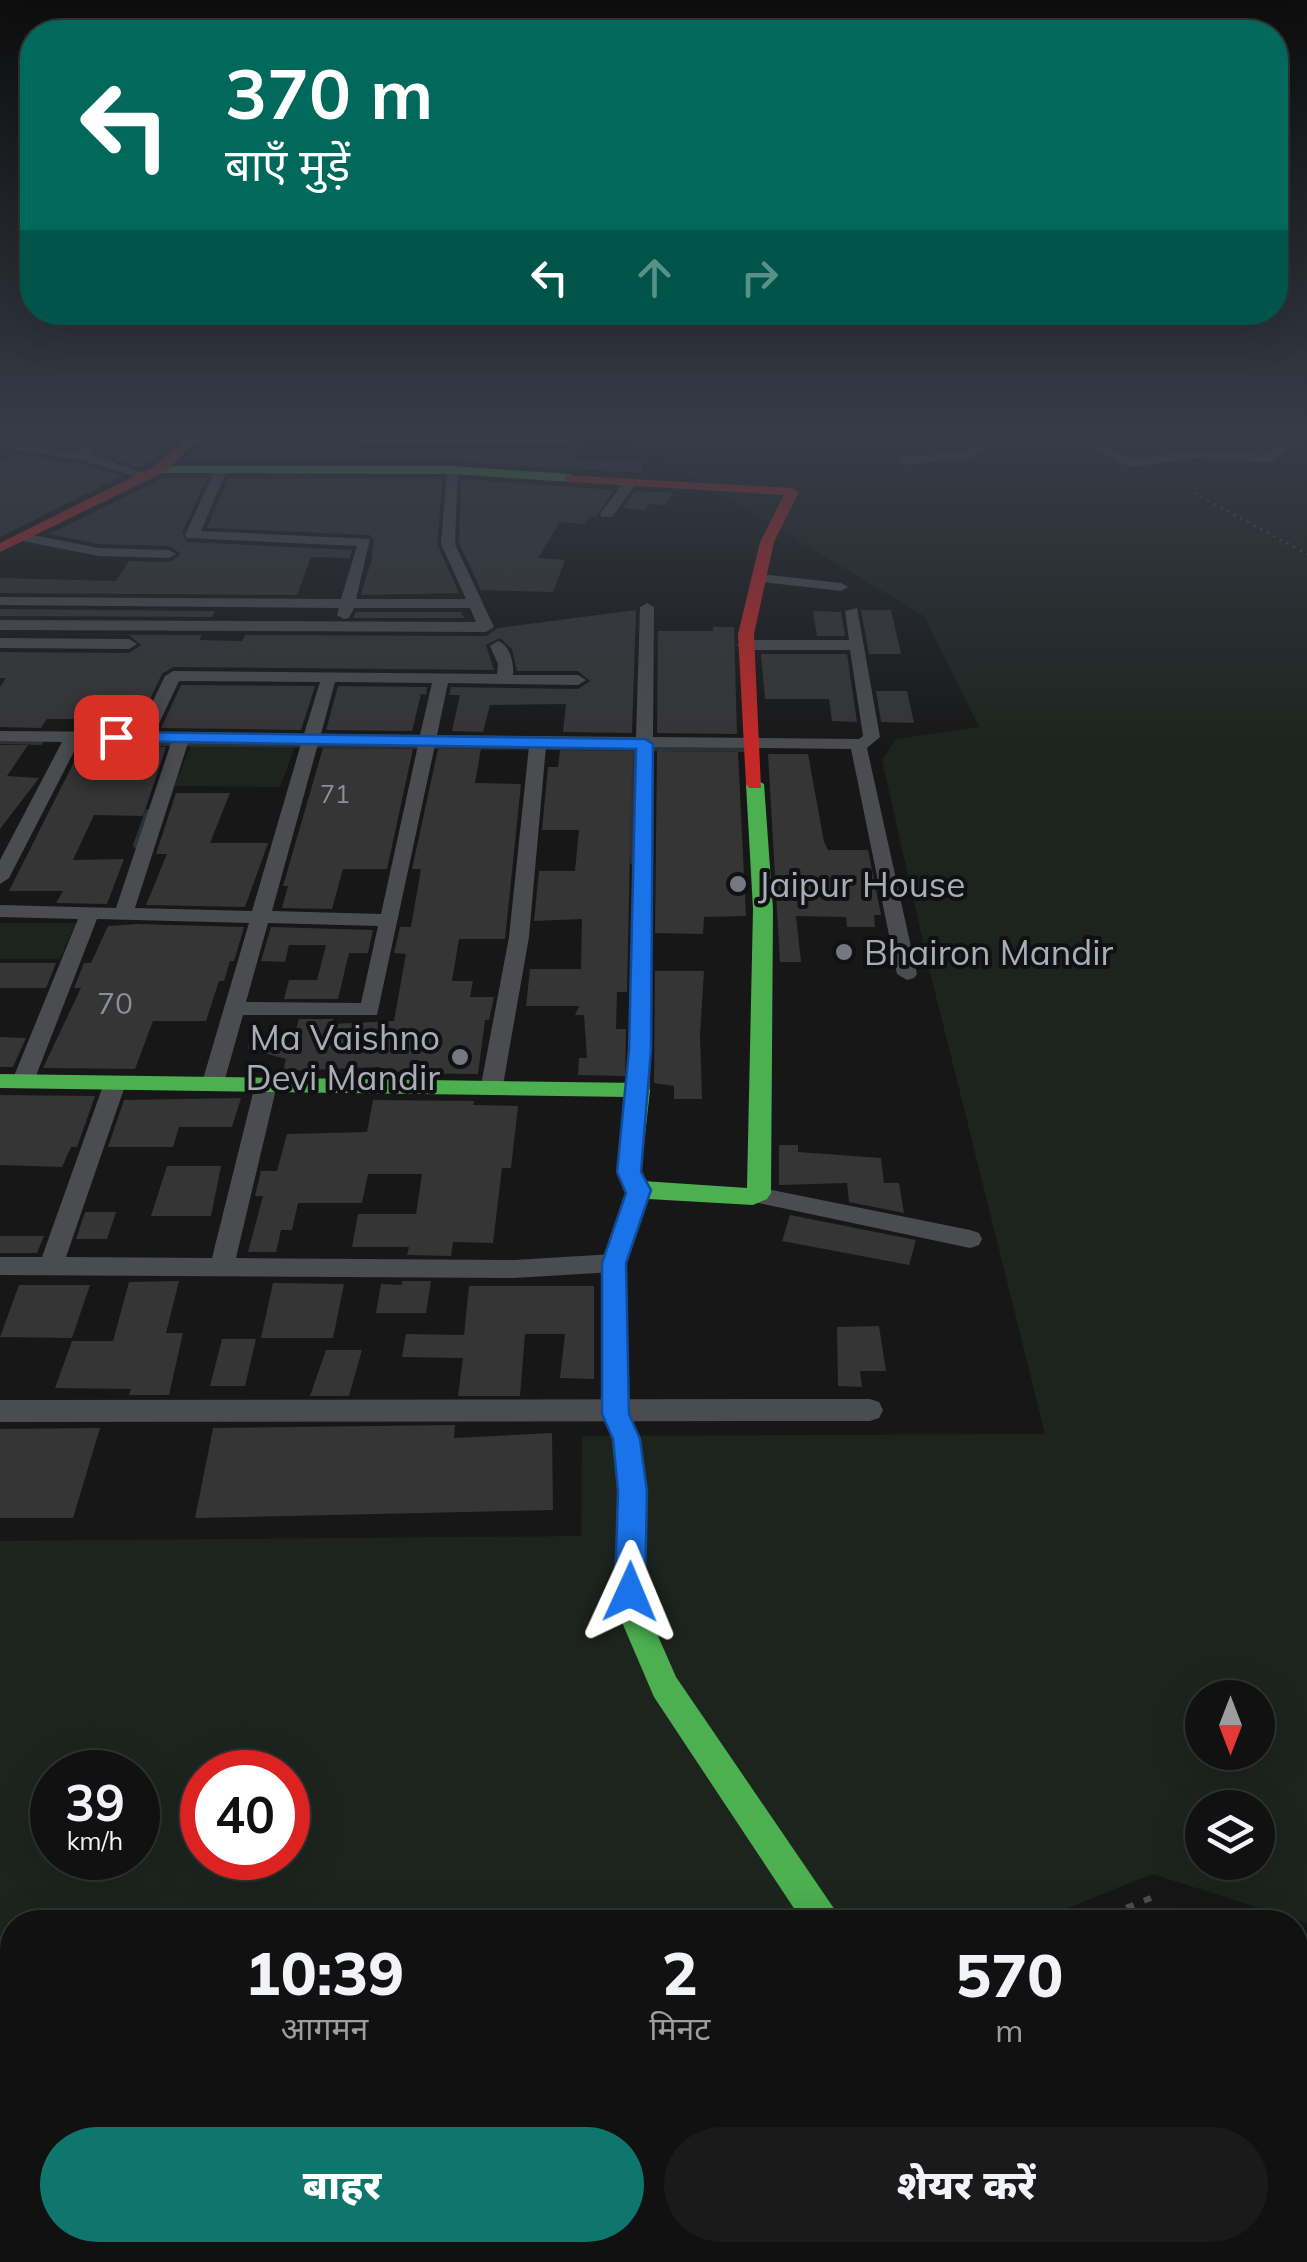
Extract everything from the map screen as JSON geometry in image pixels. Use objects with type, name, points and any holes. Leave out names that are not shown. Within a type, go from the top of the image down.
[{"type":"street","points":[[35,540],[99,552],[169,554]]},
{"type":"street","points":[[188,540],[365,542],[341,628]]},
{"type":"street","points":[[0,625],[486,628],[478,604],[452,559],[448,540]]},
{"type":"street","points":[[758,1195],[763,909],[746,645],[767,540]]},
{"type":"street","points":[[759,578],[841,587]]},
{"type":"street","points":[[176,627],[190,600]]},
{"type":"street","points":[[0,601],[478,604]]},
{"type":"street","points":[[647,607],[638,1090],[629,1172],[633,1186],[639,1190],[758,1195],[970,1239]]},
{"type":"street","points":[[0,736],[426,740],[645,747],[858,744],[872,737],[852,611]]},
{"type":"street","points":[[0,643],[129,644]]},
{"type":"street","points":[[746,645],[858,645]]},
{"type":"street","points":[[498,646],[506,664],[505,678]]},
{"type":"street","points":[[144,738],[173,676],[578,680]]},
{"type":"street","points":[[212,1086],[329,677]]},
{"type":"street","points":[[235,1008],[370,1010],[441,677]]},
{"type":"street","points":[[0,878],[10,843],[72,737]]},
{"type":"street","points":[[124,914],[181,737]]},
{"type":"street","points":[[492,1086],[521,925],[538,742]]},
{"type":"street","points":[[858,744],[907,974]]},
{"type":"street","points":[[0,911],[389,920]]},
{"type":"street","points":[[90,913],[12,1081],[638,1090]]},
{"type":"street","points":[[51,1266],[114,1083]]},
{"type":"street","points":[[222,1267],[266,1085]]},
{"type":"street","points":[[639,1190],[614,1263],[616,1414],[626,1439],[632,1491],[630,1592],[636,1620],[666,1688],[815,1910]]},
{"type":"street","points":[[0,1266],[514,1269],[614,1263]]},
{"type":"street","points":[[0,1411],[616,1414],[870,1410]]},
{"type":"path","points":[[1280,540],[1307,554]]},
{"type":"path","points":[[1122,1910],[1151,1898]]},
{"type":"shaded area","points":[[797,540],[1307,540],[1307,1910],[1266,1910],[1152,1874],[1063,1910],[0,1910],[0,1541],[581,1536],[582,1436],[1045,1434],[927,960],[882,760],[896,739],[979,727],[924,616]]},
{"type":"shaded area","points":[[191,746],[295,746],[280,787],[174,786]]},
{"type":"shaded area","points":[[0,923],[76,923],[60,959],[0,959]]},
{"type":"building","points":[[77,540],[186,540],[352,550],[350,558],[311,557],[297,595],[0,593],[0,578],[116,581],[129,561],[169,562],[180,553],[169,546]]},
{"type":"building","points":[[374,540],[437,540],[459,593],[361,595]]},
{"type":"building","points":[[459,540],[549,540],[538,558],[565,560],[553,592],[481,590]]},
{"type":"building","points":[[0,609],[215,611],[212,617],[0,616]]},
{"type":"building","points":[[636,610],[632,733],[563,732],[566,704],[490,705],[483,732],[452,731],[460,695],[449,695],[451,687],[578,689],[590,681],[578,671],[517,671],[512,649],[500,638],[486,645],[494,670],[173,667],[162,674],[136,728],[88,728],[92,719],[47,719],[41,728],[0,727],[0,687],[6,678],[0,678],[0,652],[129,653],[141,645],[129,635],[0,634],[202,635],[199,640],[242,641],[245,635],[486,636],[498,628]]},
{"type":"building","points":[[861,610],[891,610],[901,654],[869,654]]},
{"type":"building","points":[[813,611],[841,612],[845,636],[817,636]]},
{"type":"building","points":[[356,612],[461,612],[464,618],[353,618]]},
{"type":"building","points":[[713,627],[734,627],[737,734],[657,733],[658,631],[713,631]]},
{"type":"building","points":[[761,654],[847,654],[857,722],[832,721],[829,699],[765,699]]},
{"type":"building","points":[[181,685],[315,686],[301,730],[161,728]]},
{"type":"building","points":[[338,686],[427,687],[426,695],[421,694],[412,731],[326,730]]},
{"type":"building","points":[[876,691],[907,691],[914,723],[881,722]]},
{"type":"building","points":[[0,745],[28,745],[7,776],[39,778],[0,829]]},
{"type":"building","points":[[82,746],[166,747],[143,816],[94,815],[73,860],[124,859],[107,904],[56,903],[63,891],[9,891]]},
{"type":"building","points":[[323,748],[413,749],[387,869],[343,869],[332,909],[282,908],[288,886],[283,886]]},
{"type":"building","points":[[438,749],[481,749],[475,783],[521,784],[505,939],[459,939],[452,981],[473,981],[470,997],[494,997],[489,1020],[485,1020],[478,1074],[379,1073],[380,1067],[283,1071],[286,1059],[248,1049],[249,1043],[292,1043],[299,1019],[333,1019],[332,1024],[394,1021],[406,954],[394,953],[400,927],[411,927],[421,869],[412,869]]},
{"type":"building","points":[[560,750],[632,751],[627,992],[617,992],[616,1029],[626,1029],[625,1076],[578,1075],[579,1058],[587,1058],[584,1015],[575,1015],[579,1006],[526,1006],[530,969],[581,969],[582,919],[534,921],[539,871],[575,871],[579,830],[542,830],[548,767],[558,767]]},
{"type":"building","points":[[657,751],[738,752],[746,916],[704,917],[703,934],[655,933]]},
{"type":"building","points":[[768,754],[808,754],[824,842],[828,850],[868,850],[881,915],[874,915],[875,927],[847,927],[846,917],[796,916],[801,962],[780,962]]},
{"type":"building","points":[[176,793],[230,793],[210,843],[268,843],[245,907],[146,905],[167,854],[156,854]]},
{"type":"building","points":[[108,926],[244,927],[234,961],[230,961],[224,981],[219,981],[206,1021],[153,1021],[135,1069],[43,1068],[81,988],[74,988],[84,963],[91,963]]},
{"type":"building","points":[[271,927],[373,930],[368,953],[349,953],[338,999],[284,999],[289,980],[317,980],[326,945],[289,945],[285,962],[261,961]]},
{"type":"building","points":[[0,963],[56,963],[46,988],[0,988]]},
{"type":"building","points":[[655,971],[704,971],[700,1034],[702,1099],[674,1099],[674,1086],[654,1083]]},
{"type":"building","points":[[0,1037],[26,1038],[13,1067],[0,1067]]},
{"type":"building","points":[[0,1095],[95,1096],[77,1147],[71,1147],[62,1167],[0,1165]]},
{"type":"building","points":[[241,1098],[232,1127],[179,1127],[173,1147],[108,1147],[124,1100]]},
{"type":"building","points":[[373,1100],[474,1101],[473,1105],[518,1106],[511,1168],[502,1168],[493,1243],[453,1242],[451,1256],[407,1255],[409,1247],[352,1247],[358,1214],[416,1214],[422,1174],[368,1174],[362,1203],[298,1203],[292,1230],[281,1230],[276,1252],[248,1252],[263,1196],[255,1196],[261,1171],[277,1171],[287,1134],[367,1132]]},
{"type":"building","points":[[779,1145],[798,1145],[798,1152],[881,1158],[884,1183],[899,1183],[904,1213],[849,1202],[847,1183],[779,1185]]},
{"type":"building","points":[[167,1166],[221,1166],[211,1216],[151,1216]]},
{"type":"building","points":[[85,1212],[116,1212],[107,1239],[76,1239]]},
{"type":"building","points":[[790,1215],[916,1240],[909,1265],[782,1241]]},
{"type":"building","points":[[0,1236],[44,1236],[37,1253],[0,1253]]},
{"type":"building","points":[[179,1281],[166,1333],[183,1333],[169,1395],[129,1395],[131,1389],[55,1388],[72,1341],[113,1341],[129,1282]]},
{"type":"building","points":[[402,1281],[431,1281],[426,1313],[376,1313],[381,1284],[402,1285]]},
{"type":"building","points":[[273,1283],[344,1284],[333,1338],[261,1338]]},
{"type":"building","points":[[19,1285],[90,1285],[72,1338],[0,1337]]},
{"type":"building","points":[[469,1286],[594,1286],[594,1379],[560,1378],[565,1334],[525,1334],[520,1396],[458,1396],[463,1358],[402,1357],[406,1334],[464,1335]]},
{"type":"building","points":[[879,1326],[886,1371],[860,1371],[862,1387],[838,1386],[837,1327]]},
{"type":"building","points":[[222,1339],[256,1339],[245,1386],[210,1386]]},
{"type":"building","points":[[326,1350],[362,1350],[349,1396],[310,1396]]},
{"type":"building","points":[[455,1425],[454,1438],[552,1433],[553,1510],[195,1518],[213,1428]]},
{"type":"building","points":[[100,1428],[73,1518],[0,1518],[0,1429]]},
{"type":"waterway","points":[[135,734],[146,709]]},
{"type":"waterway","points":[[0,741],[40,742]]},
{"type":"waterway","points":[[149,743],[745,749]]},
{"type":"waterway","points":[[633,862],[634,749]]},
{"type":"waterway","points":[[136,845],[148,812]]},
{"type":"traffic: fast","points":[[0,1081],[639,1090],[629,1172],[633,1186],[648,1191],[753,1197],[759,1193],[763,909],[755,784]]},
{"type":"traffic: fast","points":[[639,1190],[614,1263],[616,1413],[626,1439],[632,1491],[630,1592],[636,1620],[665,1687],[815,1910]]},
{"type":"traffic: jam","points":[[0,548],[17,540]]},
{"type":"traffic: jam","points":[[755,784],[746,634],[768,540]]},
{"type":"place","name":"Jaipur House","points":[[738,884]]},
{"type":"place","name":"Bhairon Mandir","points":[[844,952]]},
{"type":"place","name":"Ma Vaishno Devi Mandir","points":[[460,1057]]},
{"type":"route","points":[[116,737],[645,744],[640,1050],[629,1172],[630,1181],[639,1190],[614,1263],[616,1414],[626,1439],[632,1491],[630,1592]]}]
